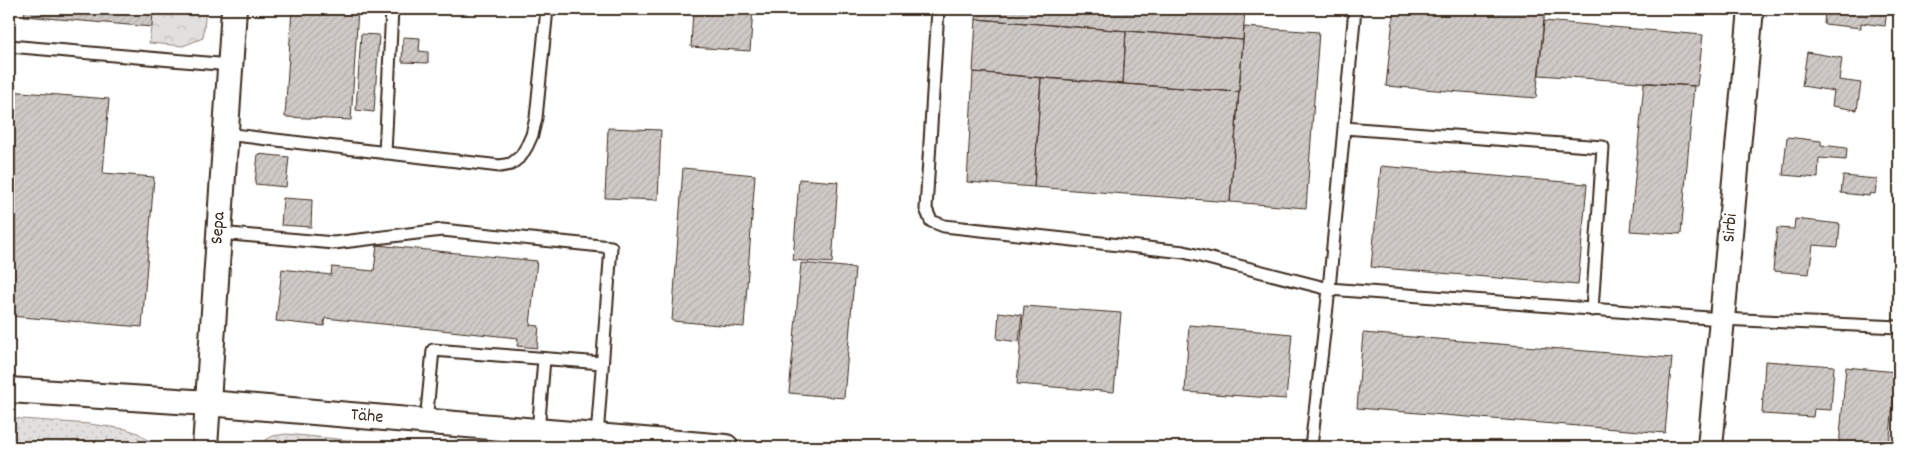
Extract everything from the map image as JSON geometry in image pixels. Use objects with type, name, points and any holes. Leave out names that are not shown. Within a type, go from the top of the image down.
[{"type":"street","name":"Sepa","points":[[205,447],[234,9]]},
{"type":"street","name":"Sirbi","points":[[1710,447],[1751,9]]},
{"type":"street","name":"Tähe","points":[[9,390],[208,403],[726,447]]},
{"type":"lane","points":[[385,153],[392,9]]},
{"type":"lane","points":[[226,134],[500,166],[511,164],[521,156],[527,146],[536,118],[547,9]]},
{"type":"lane","points":[[938,9],[926,209],[931,221],[944,226],[1184,252],[1329,289],[1722,319],[1899,327]]},
{"type":"lane","points":[[1311,447],[1329,289],[1355,9]]},
{"type":"lane","points":[[9,46],[230,65]]},
{"type":"lane","points":[[1344,128],[1603,147],[1592,310]]},
{"type":"lane","points":[[219,233],[334,243],[442,230],[611,247],[597,437]]},
{"type":"lane","points":[[426,422],[433,350],[602,363]]},
{"type":"lane","points":[[538,432],[544,359]]},
{"type":"green space","points":[[153,9],[206,9],[203,38],[183,46],[149,43]]},
{"type":"green space","points":[[9,418],[89,424],[126,429],[138,433],[157,447],[9,447]]},
{"type":"green space","points":[[286,434],[399,445],[399,447],[253,447],[273,436]]},
{"type":"building","points":[[25,9],[153,9],[152,27],[24,16]]},
{"type":"building","points":[[292,9],[358,9],[351,120],[285,117]]},
{"type":"building","points":[[400,9],[426,9],[426,13],[400,12]]},
{"type":"building","points":[[693,9],[753,9],[750,51],[691,47]]},
{"type":"building","points":[[977,9],[1245,9],[1243,40],[976,19]]},
{"type":"building","points":[[1394,9],[1545,9],[1536,98],[1386,86]]},
{"type":"building","points":[[1825,9],[1887,9],[1885,26],[1861,23],[1861,28],[1824,24]]},
{"type":"building","points":[[976,19],[1126,31],[1123,84],[973,72]]},
{"type":"building","points":[[1544,21],[1703,35],[1697,86],[1539,75]]},
{"type":"building","points":[[1244,27],[1319,32],[1306,208],[1230,202]]},
{"type":"building","points":[[1126,31],[1243,40],[1239,92],[1123,84]]},
{"type":"building","points":[[361,34],[379,35],[374,112],[356,110]]},
{"type":"building","points":[[403,37],[420,38],[419,51],[428,52],[428,63],[402,62]]},
{"type":"building","points":[[1807,52],[1842,58],[1839,80],[1861,83],[1857,110],[1832,106],[1834,91],[1802,86]]},
{"type":"building","points":[[973,72],[1041,78],[1034,187],[967,182]]},
{"type":"building","points":[[1041,78],[1239,92],[1230,202],[1034,187]]},
{"type":"building","points":[[1644,83],[1694,86],[1681,234],[1630,231]]},
{"type":"building","points":[[9,91],[109,99],[103,173],[154,177],[142,327],[9,316]]},
{"type":"building","points":[[608,128],[661,130],[658,200],[605,198]]},
{"type":"building","points":[[1787,137],[1821,141],[1821,145],[1847,148],[1846,160],[1819,158],[1818,178],[1783,175]]},
{"type":"building","points":[[258,154],[289,157],[286,187],[255,184]]},
{"type":"building","points":[[1381,166],[1587,184],[1578,285],[1371,267]]},
{"type":"building","points":[[683,168],[755,175],[744,327],[672,321]]},
{"type":"building","points":[[1843,176],[1877,179],[1875,194],[1870,193],[1869,196],[1841,193]]},
{"type":"building","points":[[799,179],[838,182],[832,263],[793,260]]},
{"type":"building","points":[[283,198],[312,200],[311,227],[281,225]]},
{"type":"building","points":[[1795,219],[1840,224],[1838,247],[1813,245],[1809,274],[1773,271],[1777,228],[1794,229]]},
{"type":"building","points":[[377,245],[537,261],[530,325],[539,326],[537,348],[517,346],[518,338],[325,318],[324,326],[276,321],[282,269],[331,275],[332,267],[374,271]]},
{"type":"building","points":[[801,263],[855,268],[844,398],[789,393]]},
{"type":"building","points":[[1024,306],[1121,313],[1114,392],[1017,384]]},
{"type":"building","points":[[999,312],[1022,315],[1019,342],[997,339]]},
{"type":"building","points":[[1189,325],[1292,334],[1286,399],[1185,392]]},
{"type":"building","points":[[1363,333],[1672,358],[1665,433],[1357,408]]},
{"type":"building","points":[[1765,361],[1834,366],[1831,410],[1814,409],[1813,417],[1762,414]]},
{"type":"building","points":[[1846,367],[1896,372],[1889,447],[1839,447]]}]
